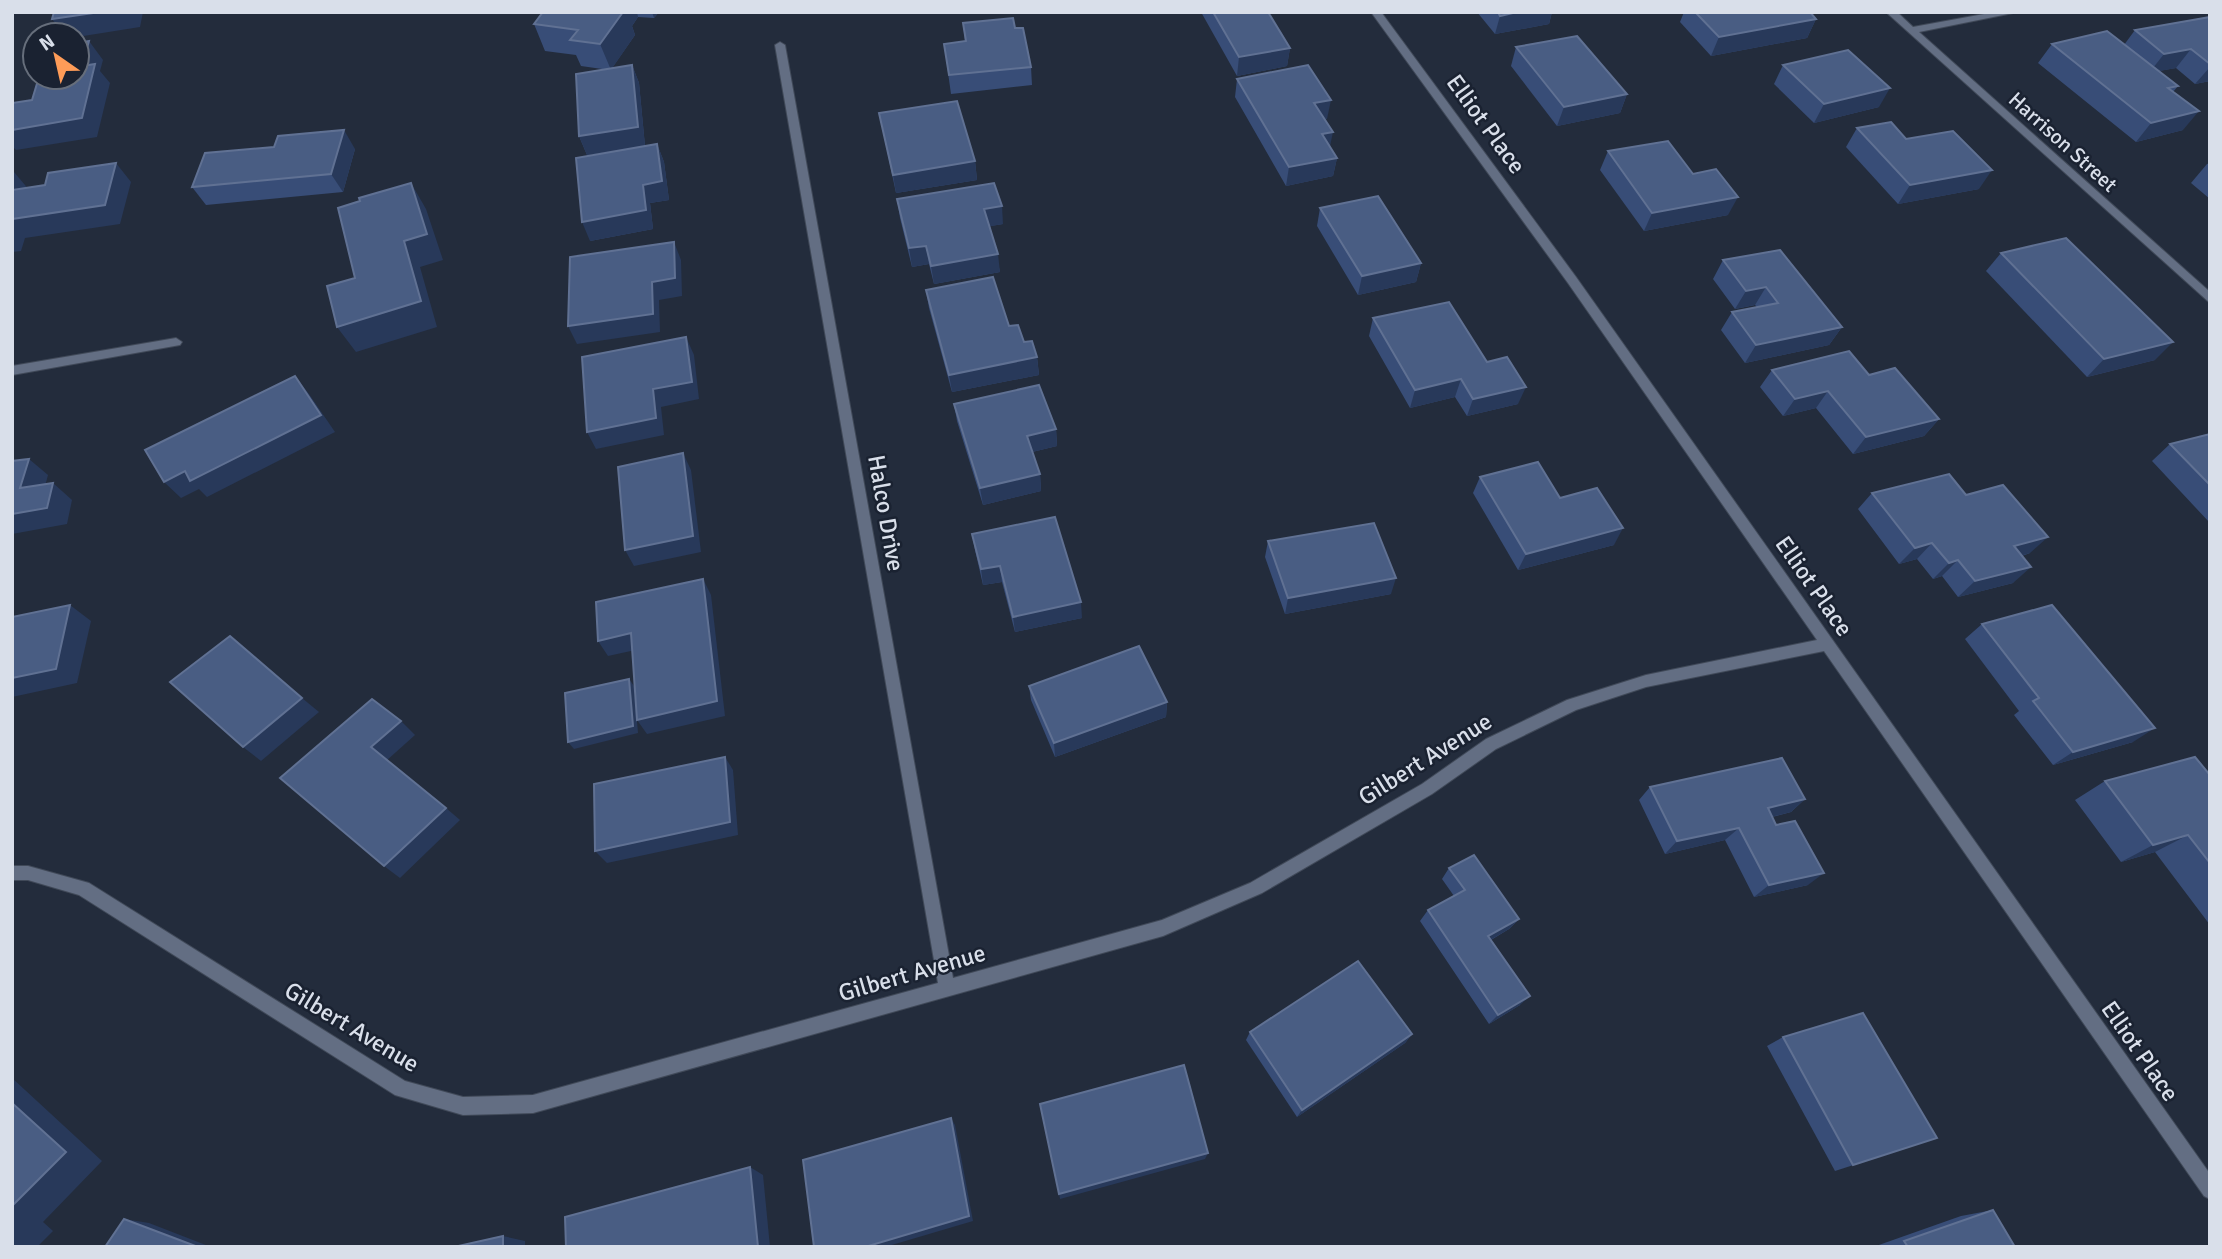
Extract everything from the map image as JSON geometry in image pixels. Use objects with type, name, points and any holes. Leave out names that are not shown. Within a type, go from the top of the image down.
[{"type":"street","name":"Elliot Place","points":[[1376,12],[1572,280],[2210,1190]]},
{"type":"street","name":"Harrison Street","points":[[1891,12],[2210,299]]},
{"type":"street","points":[[1911,30],[2013,12]]},
{"type":"street","name":"Halco Drive","points":[[780,45],[947,989]]},
{"type":"street","points":[[12,371],[176,342]]},
{"type":"street","name":"Gilbert Avenue","points":[[12,873],[28,873],[83,888],[401,1089],[463,1106],[533,1104],[1163,928],[1256,888],[1427,789],[1491,744],[1572,705],[1646,681],[1827,645]]},
{"type":"building","points":[[54,12],[100,12],[52,19]]},
{"type":"building","points":[[543,12],[623,12],[600,44],[570,40],[578,30],[534,24]]},
{"type":"building","points":[[1213,12],[1268,12],[1290,48],[1239,57]]},
{"type":"building","points":[[1498,12],[1517,12],[1500,16]]},
{"type":"building","points":[[1695,12],[1810,12],[1816,19],[1719,37]]},
{"type":"building","points":[[2210,17],[2210,64],[2191,49],[2164,54],[2135,30]]},
{"type":"building","points":[[1013,18],[1015,28],[1023,28],[1031,67],[949,75],[944,44],[966,41],[963,23]]},
{"type":"building","points":[[2107,31],[2178,86],[2168,88],[2199,111],[2151,123],[2052,44]]},
{"type":"building","points":[[1577,36],[1627,94],[1564,107],[1516,47]]},
{"type":"building","points":[[1848,50],[1890,88],[1824,104],[1783,65]]},
{"type":"building","points":[[95,64],[91,81],[91,65]]},
{"type":"building","points":[[632,65],[638,127],[579,136],[576,74]]},
{"type":"building","points":[[1308,65],[1331,100],[1314,103],[1333,132],[1322,134],[1337,158],[1289,167],[1237,79]]},
{"type":"building","points":[[35,91],[88,91],[82,118],[12,130],[12,103],[32,100]]},
{"type":"building","points":[[957,101],[975,161],[893,175],[879,113]]},
{"type":"building","points":[[1891,122],[1906,139],[1953,131],[1992,170],[1910,185],[1857,128]]},
{"type":"building","points":[[344,130],[331,174],[192,187],[205,153],[274,147],[278,136]]},
{"type":"building","points":[[1668,141],[1693,174],[1716,169],[1738,197],[1652,213],[1608,151]]},
{"type":"building","points":[[657,144],[662,181],[643,185],[646,210],[582,222],[576,158]]},
{"type":"building","points":[[116,163],[105,205],[12,219],[12,190],[45,185],[48,173]]},
{"type":"building","points":[[411,183],[427,234],[404,241],[421,301],[337,327],[327,286],[355,278],[338,208],[360,201],[359,198]]},
{"type":"building","points":[[994,183],[1002,206],[984,209],[998,254],[931,266],[926,246],[909,248],[897,199]]},
{"type":"building","points":[[1378,196],[1421,263],[1362,276],[1320,208]]},
{"type":"building","points":[[2066,238],[2173,342],[2104,359],[2001,253]]},
{"type":"building","points":[[674,242],[675,278],[652,282],[653,314],[568,326],[570,257]]},
{"type":"building","points":[[1780,250],[1842,327],[1756,345],[1732,312],[1778,303],[1766,287],[1746,291],[1723,260]]},
{"type":"building","points":[[993,277],[1009,326],[1018,325],[1024,342],[1032,341],[1037,357],[949,375],[926,290]]},
{"type":"building","points":[[1449,302],[1487,362],[1507,357],[1526,387],[1473,399],[1461,379],[1415,390],[1373,318]]},
{"type":"building","points":[[686,337],[692,382],[653,389],[656,418],[587,432],[582,357]]},
{"type":"building","points":[[1849,351],[1869,375],[1895,368],[1939,419],[1866,437],[1828,391],[1795,399],[1772,370]]},
{"type":"building","points":[[295,376],[321,415],[190,481],[185,471],[164,482],[145,450]]},
{"type":"building","points":[[1039,385],[1056,429],[1027,436],[1040,474],[980,488],[954,404]]},
{"type":"building","points":[[2210,434],[2210,485],[2170,444]]},
{"type":"building","points":[[683,453],[693,536],[625,550],[618,467]]},
{"type":"building","points":[[29,459],[20,488],[53,483],[47,508],[12,514],[12,461]]},
{"type":"building","points":[[1538,462],[1560,498],[1597,488],[1623,528],[1526,554],[1480,477]]},
{"type":"building","points":[[1949,474],[1966,495],[2003,485],[2048,537],[2014,546],[2031,567],[1975,581],[1958,560],[1949,563],[1932,543],[1915,548],[1872,493]]},
{"type":"building","points":[[1055,517],[1081,602],[1013,617],[1000,566],[981,569],[972,534]]},
{"type":"building","points":[[1374,523],[1396,578],[1288,598],[1268,541]]},
{"type":"building","points":[[703,579],[717,701],[637,720],[631,633],[598,641],[596,602]]},
{"type":"building","points":[[70,605],[56,669],[12,678],[12,617]]},
{"type":"building","points":[[2052,605],[2155,728],[2073,752],[2033,701],[2039,698],[1982,624]]},
{"type":"building","points":[[230,636],[302,698],[243,747],[170,682]]},
{"type":"building","points":[[1139,646],[1167,702],[1054,743],[1029,686]]},
{"type":"building","points":[[629,679],[633,726],[568,742],[565,693]]},
{"type":"building","points":[[372,699],[401,721],[371,747],[446,808],[384,866],[280,778]]},
{"type":"building","points":[[725,757],[730,822],[595,851],[594,784]]},
{"type":"building","points":[[2195,757],[2210,775],[2210,863],[2188,835],[2153,845],[2105,781]]},
{"type":"building","points":[[1782,758],[1805,799],[1768,808],[1776,825],[1795,821],[1824,873],[1769,885],[1739,828],[1677,841],[1650,787]]},
{"type":"building","points":[[1474,855],[1519,919],[1488,936],[1530,996],[1498,1015],[1428,910],[1465,890],[1449,868]]},
{"type":"building","points":[[1358,961],[1412,1034],[1302,1110],[1250,1032]]},
{"type":"building","points":[[1863,1013],[1937,1138],[1853,1165],[1783,1037]]},
{"type":"building","points":[[1184,1065],[1208,1153],[1059,1194],[1040,1104]]},
{"type":"building","points":[[12,1103],[66,1152],[12,1206]]},
{"type":"building","points":[[951,1118],[969,1216],[865,1247],[814,1247],[803,1160]]},
{"type":"building","points":[[750,1167],[758,1247],[566,1247],[565,1217]]},
{"type":"building","points":[[1993,1210],[2015,1247],[1908,1247],[1904,1241]]},
{"type":"building","points":[[124,1219],[198,1247],[105,1247]]},
{"type":"building","points":[[503,1236],[503,1247],[454,1247]]}]
